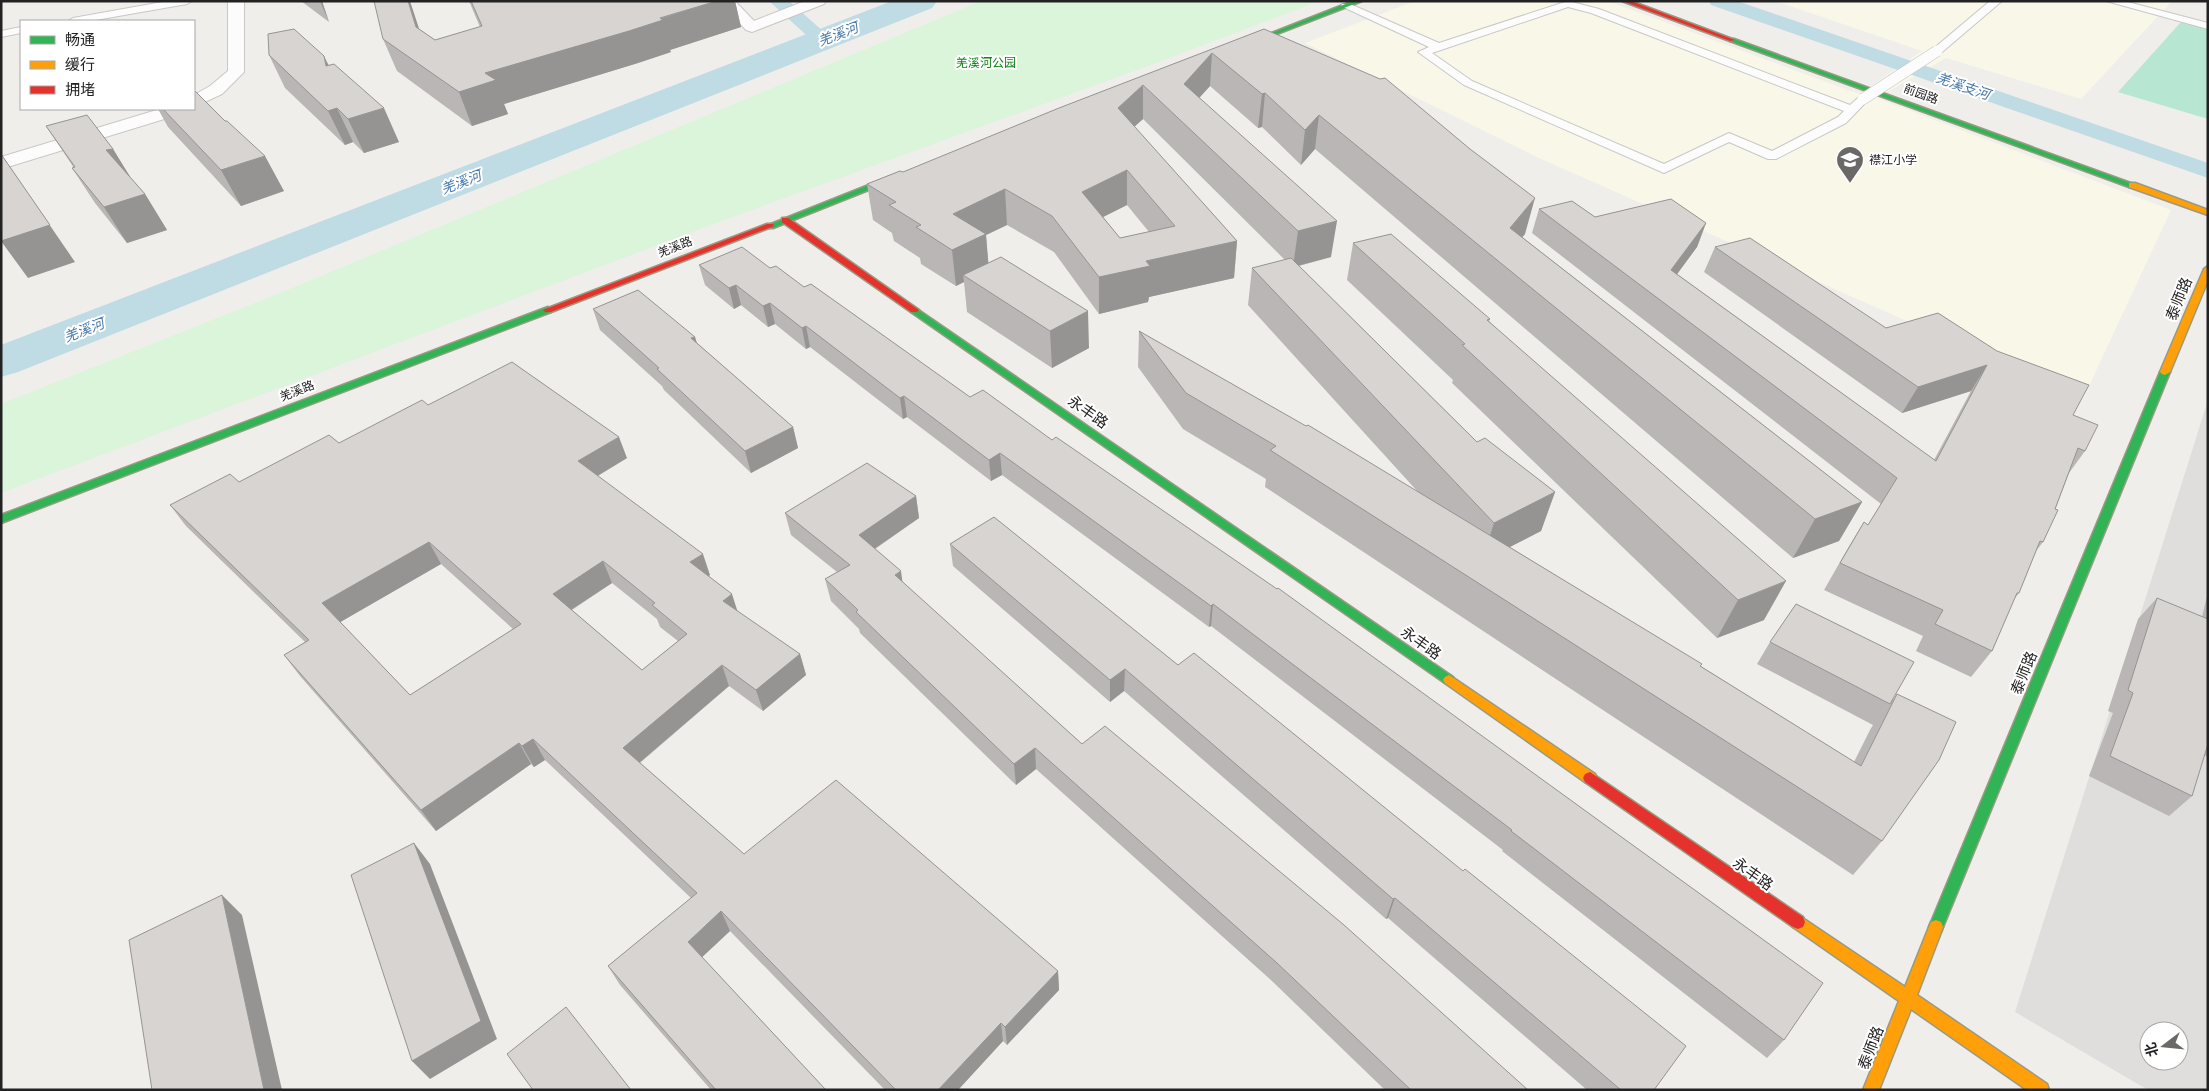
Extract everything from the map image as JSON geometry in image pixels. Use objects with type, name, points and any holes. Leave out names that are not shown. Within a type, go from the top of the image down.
[{"type":"street","points":[[195,101],[216,90],[236,72],[236,1]]},
{"type":"street","points":[[726,1],[752,27],[817,2]]},
{"type":"street","points":[[1226,52],[1359,1]]},
{"type":"street","name":"前园路","points":[[1625,1],[2208,212]]},
{"type":"street","points":[[1,163],[175,110]]},
{"type":"street","name":"羌溪路","points":[[1,519],[913,171]]},
{"type":"street","name":"永丰路","points":[[785,220],[2041,1090]]},
{"type":"street","name":"泰师路","points":[[1870,1090],[1906,998],[2208,269]]},
{"type":"lane","points":[[79,20],[187,1]]},
{"type":"lane","points":[[1852,110],[1595,12],[1567,4],[1424,52],[1468,82],[1664,169],[1730,138],[1772,156],[1842,120],[1852,110],[1863,99],[1937,52],[1997,1]]},
{"type":"lane","points":[[2111,1],[2208,26]]},
{"type":"lane","points":[[1346,6],[1439,47]]},
{"type":"lane","points":[[1,34],[20,30]]},
{"type":"shaded area","name":"襟江小学","points":[[1415,1],[1608,1],[1859,94],[1922,51],[1775,1],[2172,1],[2081,99],[1946,58],[1877,98],[2171,210],[2083,399],[1539,158],[1305,43]]},
{"type":"shaded area","points":[[2208,400],[2208,1090],[2148,1090],[2015,1012]]},
{"type":"green space","name":"羌溪河公园","points":[[981,1],[1319,1],[1159,62],[708,226],[1,493],[1,404],[280,293]]},
{"type":"green space","points":[[2181,22],[2208,29],[2208,119],[2118,92]]},
{"type":"building","points":[[374,1],[408,1],[416,27],[435,40],[482,26],[471,1],[717,1],[660,18],[663,20],[629,31],[485,73],[496,80],[459,92],[383,39]]},
{"type":"building","points":[[294,29],[324,56],[326,66],[334,64],[384,108],[348,119],[337,108],[328,111],[269,55],[268,34]]},
{"type":"building","points":[[1264,29],[1380,79],[1385,78],[1470,149],[1535,198],[1510,228],[1862,502],[1815,519],[1319,115],[1305,130],[1265,93],[1262,94],[1212,53],[1184,84],[1337,221],[1298,231],[1143,85],[1118,108],[1237,241],[1146,261],[1150,266],[1099,277],[1052,216],[1005,189],[953,214],[986,234],[952,250],[916,227],[921,225],[889,205],[896,202],[867,184],[900,171],[903,172],[1059,108]],"holes":[[[1127,170],[1175,226],[1120,238],[1082,192]]]},
{"type":"building","points":[[195,91],[225,121],[265,156],[221,170],[164,110],[195,110]]},
{"type":"building","points":[[87,115],[113,149],[106,150],[145,194],[104,207],[72,168],[75,167],[46,126]]},
{"type":"building","points":[[1,154],[50,225],[1,241]]},
{"type":"building","points":[[1671,199],[1706,223],[1671,270],[1936,461],[1987,365],[1918,387],[1715,247],[1750,238],[1886,328],[1938,313],[1997,351],[2089,385],[2073,415],[2098,425],[2085,451],[2078,448],[2055,509],[2058,510],[2043,542],[2040,541],[2019,593],[2017,593],[1992,651],[1935,624],[1943,610],[1840,563],[1864,522],[1868,525],[1897,478],[1539,209],[1572,201],[1595,217]]},
{"type":"building","points":[[1391,234],[1786,581],[1738,600],[1462,345],[1465,344],[1353,243]]},
{"type":"building","points":[[742,247],[770,268],[776,266],[804,287],[811,284],[970,397],[983,390],[1052,440],[1056,437],[1278,588],[1823,983],[1784,1040],[1512,830],[1213,604],[1211,606],[1000,453],[989,460],[904,396],[900,398],[806,326],[802,328],[770,303],[763,306],[736,285],[729,288],[699,265]]},
{"type":"building","points":[[1001,257],[1088,311],[1050,331],[963,275]]},
{"type":"building","points":[[1291,258],[1477,442],[1485,438],[1555,492],[1494,523],[1252,268]]},
{"type":"building","points":[[638,290],[695,337],[691,338],[793,427],[745,451],[657,369],[659,368],[593,309]]},
{"type":"building","points":[[1139,331],[1306,426],[1308,425],[1702,664],[1700,666],[1861,766],[1897,694],[1956,722],[1939,760],[1882,841],[1270,450],[1276,446],[1186,393]]},
{"type":"building","points":[[512,362],[619,437],[578,461],[703,554],[690,562],[732,594],[723,601],[800,654],[756,690],[722,665],[623,748],[744,854],[836,780],[1058,971],[1005,1027],[1001,1023],[938,1090],[896,1090],[721,911],[688,942],[826,1090],[716,1090],[608,966],[697,893],[533,739],[522,746],[519,743],[421,810],[284,655],[309,640],[170,505],[230,474],[239,482],[329,435],[339,443],[422,400],[428,405]],"holes":[[[429,542],[521,624],[410,695],[322,603]],[[603,561],[655,603],[652,605],[687,634],[642,670],[553,594]]]},
{"type":"building","points":[[867,463],[916,496],[859,535],[901,571],[895,575],[1082,744],[1105,726],[1344,925],[1528,1090],[1411,1090],[1277,963],[1035,748],[1014,764],[856,612],[858,610],[825,579],[850,565],[785,513]]},
{"type":"building","points":[[994,517],[1178,665],[1194,653],[1463,871],[1465,869],[1686,1046],[1654,1090],[1621,1090],[1395,898],[1393,899],[1125,669],[1110,680],[950,544]]},
{"type":"building","points":[[2157,598],[2208,619],[2208,744],[2192,796],[2110,756],[2133,693],[2128,690]]},
{"type":"building","points":[[1796,604],[1914,662],[1890,704],[1770,642]]},
{"type":"building","points":[[414,843],[481,1021],[412,1061],[351,875]]},
{"type":"building","points":[[222,895],[264,1090],[152,1090],[129,940]]},
{"type":"building","points":[[566,1007],[631,1090],[533,1090],[507,1054]]},
{"type":"waterway","points":[[778,1],[823,40]]},
{"type":"waterway","name":"羌溪河","points":[[1,362],[921,1]]},
{"type":"waterway","name":"羌溪支河","points":[[1718,1],[2208,171]]},
{"type":"traffic: fast","points":[[1239,47],[1359,1]]},
{"type":"traffic: fast","points":[[1732,40],[2132,185]]},
{"type":"traffic: fast","points":[[770,226],[902,175]]},
{"type":"traffic: fast","points":[[1,519],[548,310]]},
{"type":"traffic: fast","points":[[914,310],[1449,680]]},
{"type":"traffic: fast","points":[[1936,927],[2165,372]]},
{"type":"traffic: slow","points":[[2132,185],[2208,213]]},
{"type":"traffic: slow","points":[[2165,372],[2208,269]]},
{"type":"traffic: slow","points":[[1449,680],[1590,778]]},
{"type":"traffic: slow","points":[[1798,922],[2041,1090]]},
{"type":"traffic: slow","points":[[1871,1090],[1936,927]]},
{"type":"traffic: jam","points":[[1625,1],[1732,40]]},
{"type":"traffic: jam","points":[[785,220],[914,310]]},
{"type":"traffic: jam","points":[[548,310],[770,226]]},
{"type":"traffic: jam","points":[[1590,778],[1798,922]]},
{"type":"place","name":"襟江小学","points":[[1850,184]]}]
